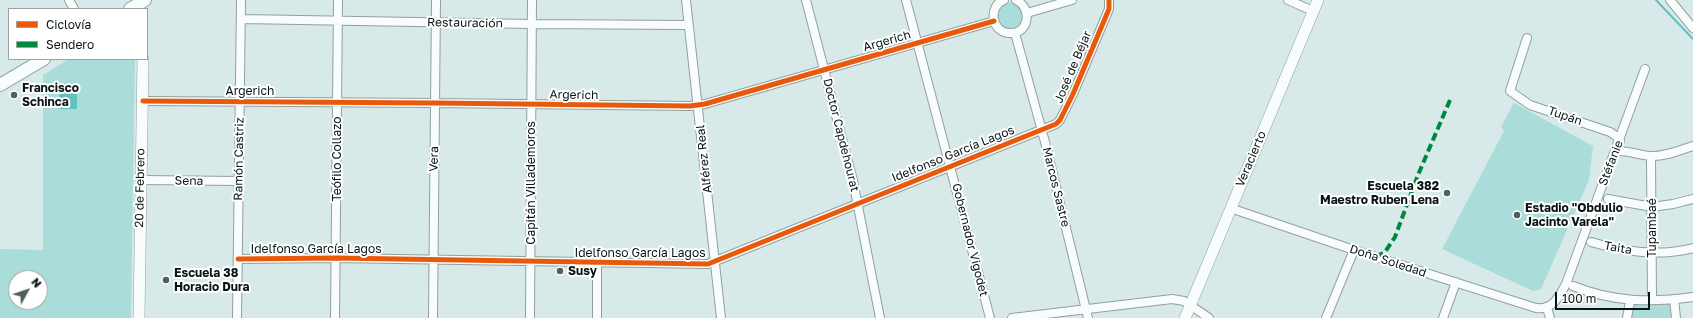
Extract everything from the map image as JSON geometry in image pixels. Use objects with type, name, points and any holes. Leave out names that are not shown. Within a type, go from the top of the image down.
[{"type":"main road","points":[[132,8],[144,3]]},
{"type":"main road","points":[[2,81],[42,60]]},
{"type":"street","name":"Ramón Castriz","points":[[237,318],[242,19],[241,0]]},
{"type":"street","name":"Teófilo Collazo","points":[[335,318],[338,0]]},
{"type":"street","name":"Vera","points":[[433,318],[436,0]]},
{"type":"street","name":"Capitán Villademoros","points":[[530,318],[532,0]]},
{"type":"street","name":"Alférez Real","points":[[686,0],[721,318]]},
{"type":"street","name":"Doctor Capdehourat","points":[[806,0],[858,203],[880,318]]},
{"type":"street","name":"Gobernador Vigodet","points":[[906,0],[990,318]]},
{"type":"street","points":[[1004,0],[997,5],[994,10],[994,21],[1004,33],[1015,33],[1023,28],[1026,23],[1027,13],[1022,4],[1016,0]]},
{"type":"street","points":[[1027,13],[1072,0]]},
{"type":"street","name":"José de Béjar","points":[[1040,130],[1056,124],[1060,120],[1073,94],[1109,9],[1109,0]]},
{"type":"street","points":[[1288,0],[1314,11]]},
{"type":"street","name":"Veracierto","points":[[1185,318],[1318,0]]},
{"type":"street","points":[[1670,0],[1693,28]]},
{"type":"street","name":"Restauración","points":[[242,19],[688,25]]},
{"type":"street","name":"Argerich","points":[[143,101],[698,105],[994,21]]},
{"type":"street","name":"Marcos Sastre","points":[[1015,33],[1088,318]]},
{"type":"street","name":"Tupán","points":[[1527,38],[1510,91],[1530,105],[1610,132],[1620,141]]},
{"type":"street","name":"20 de Febrero","points":[[139,318],[143,60]]},
{"type":"street","name":"Stéfanie","points":[[1547,308],[1558,300],[1566,284],[1620,141],[1645,69]]},
{"type":"street","name":"Idelfonso García Lagos","points":[[238,258],[336,258],[433,261],[708,264],[1040,130]]},
{"type":"street","points":[[1616,151],[1651,156],[1673,153],[1693,146]]},
{"type":"street","name":"Tupambaé","points":[[1651,156],[1652,300]]},
{"type":"street","name":"Sena","points":[[140,180],[239,181]]},
{"type":"street","points":[[1608,199],[1652,207],[1674,204],[1693,199]]},
{"type":"street","name":"Doña Soledad","points":[[1230,208],[1354,250],[1536,308],[1547,308]]},
{"type":"street","name":"Taita","points":[[1591,242],[1620,250],[1652,253],[1693,248]]},
{"type":"street","points":[[1326,318],[1354,250]]},
{"type":"street","points":[[597,263],[597,318]]},
{"type":"street","points":[[1443,318],[1456,282]]},
{"type":"street","points":[[1573,286],[1601,296],[1630,301],[1674,300],[1693,297]]},
{"type":"street","points":[[1012,318],[1172,299],[1178,299],[1190,305],[1209,318]]},
{"type":"street","points":[[1674,300],[1676,318]]},
{"type":"street","points":[[1627,318],[1630,301]]},
{"type":"street","points":[[1547,308],[1550,318]]},
{"type":"shaded area","points":[[1011,2],[1021,6],[1025,16],[1021,26],[1011,30],[1001,26],[997,16],[1001,6]]},
{"type":"shaded area","points":[[67,60],[135,60],[131,318],[0,318],[0,249],[43,250],[43,75]]},
{"type":"shaded area","name":"Estadio \"Obdulio Jacinto Varela\"","points":[[1514,103],[1593,146],[1589,180],[1541,289],[1533,291],[1442,249],[1504,131],[1501,127]]},
{"type":"shaded area","points":[[1634,303],[1671,303],[1675,318],[1630,318]]},
{"type":"water","points":[[59,83],[77,83],[77,109],[60,109]]},
{"type":"waterway","points":[[1656,0],[1693,39]]},
{"type":"marked path","points":[[1376,257],[1385,252],[1395,237],[1418,175],[1450,100]]},
{"type":"cycle path","points":[[238,259],[336,258],[708,264],[1056,124],[1060,120],[1073,94],[1109,9],[1109,0]]},
{"type":"cycle path","points":[[143,101],[690,106],[705,104],[994,21]]},
{"type":"place","name":"Francisco Schinca","points":[[14,95]]},
{"type":"place","name":"Escuela 382 Maestro Ruben Lena","points":[[1447,193]]},
{"type":"place","name":"Estadio \"Obdulio Jacinto Varela\"","points":[[1517,215]]},
{"type":"place","name":"Susy","points":[[560,271]]},
{"type":"place","name":"Escuela 38 Horacio Dura","points":[[166,280]]}]
